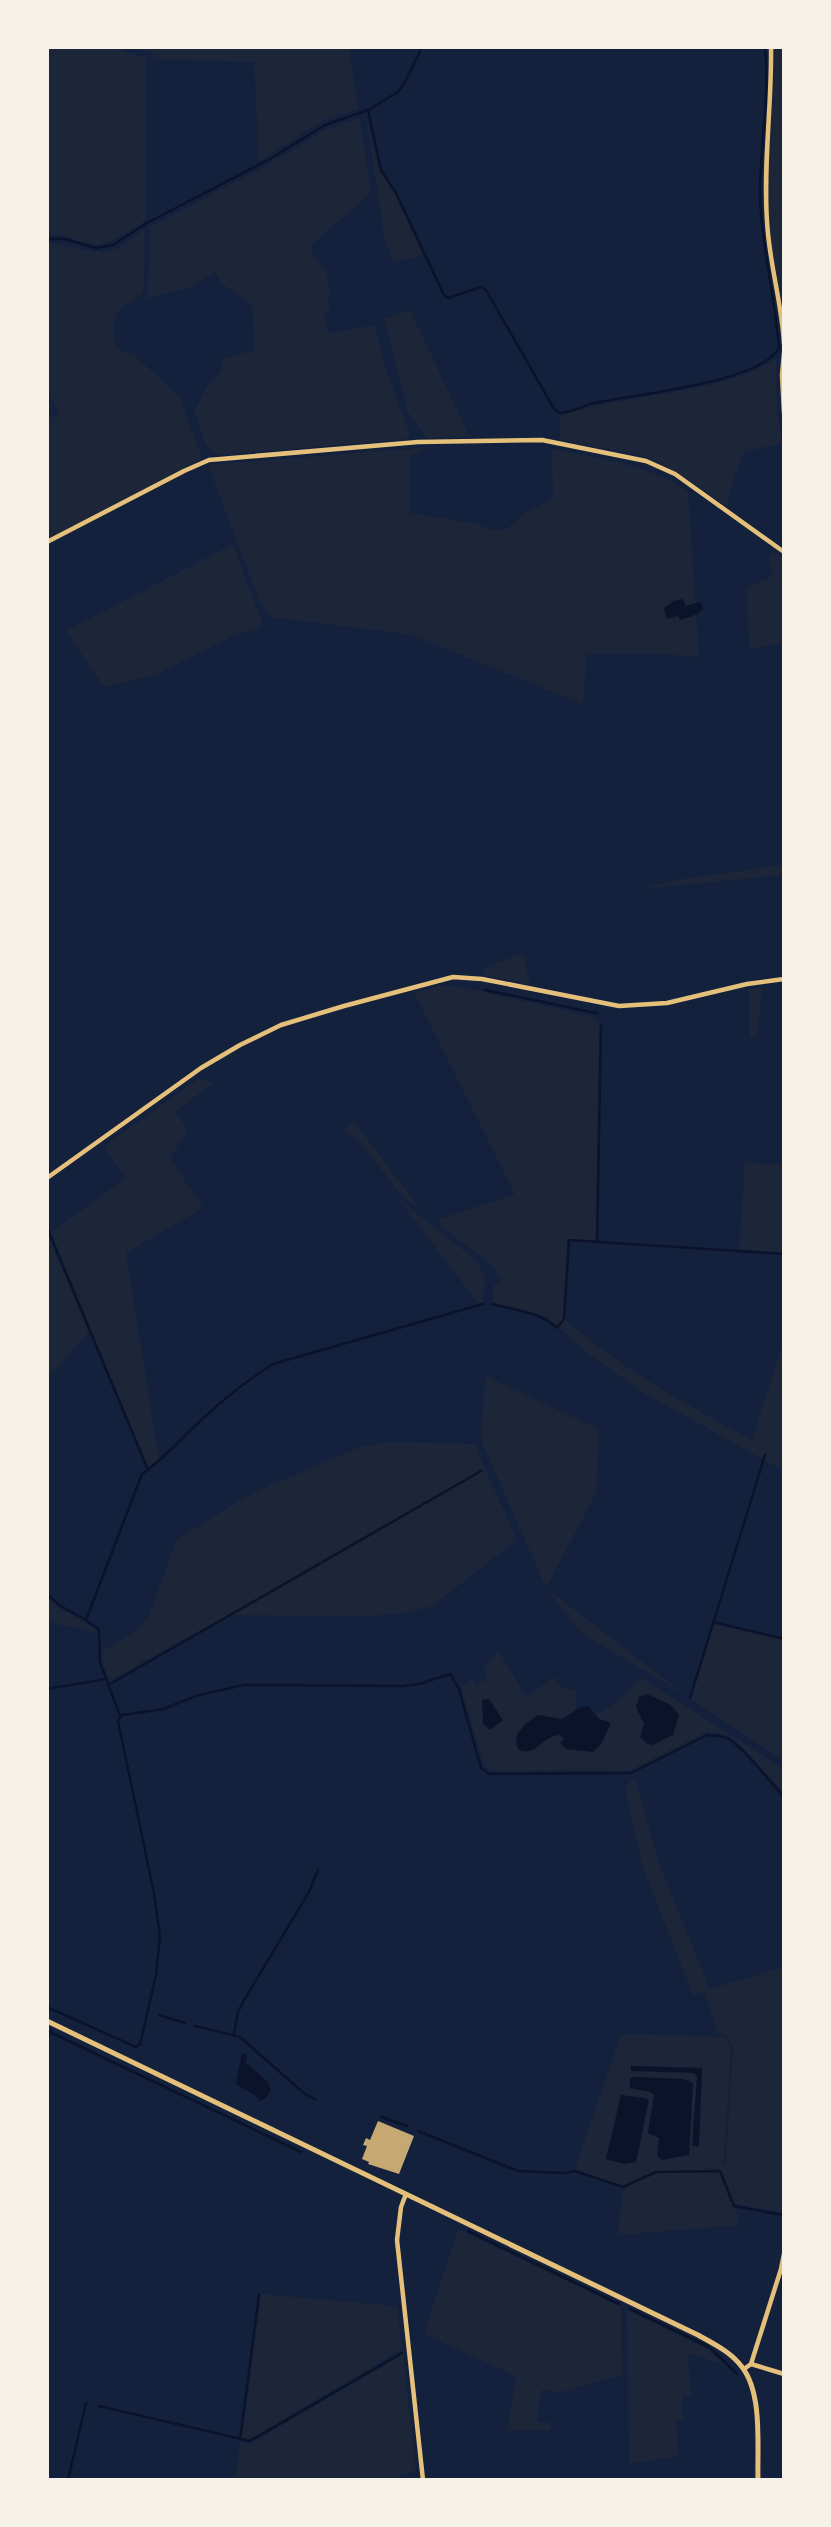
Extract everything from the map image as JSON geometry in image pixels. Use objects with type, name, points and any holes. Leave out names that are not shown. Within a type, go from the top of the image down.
[{"type":"street","points":[[771,47],[765,184],[773,277],[784,344]]},
{"type":"street","points":[[784,353],[784,413]]},
{"type":"street","points":[[47,542],[209,460],[418,442],[542,440],[646,461],[675,474],[784,552]]},
{"type":"street","points":[[47,1178],[201,1068],[240,1045],[281,1025],[356,1003],[453,977],[482,979],[619,1006],[667,1003],[747,984],[784,979]]},
{"type":"street","points":[[47,2021],[698,2335],[723,2350],[744,2369],[755,2402],[758,2480]]},
{"type":"street","points":[[407,2194],[401,2207],[397,2240],[423,2480]]},
{"type":"street","points":[[744,2369],[751,2364],[784,2254]]},
{"type":"street","points":[[751,2364],[784,2374]]},
{"type":"shaded area","points":[[47,47],[122,47],[123,52],[146,58],[146,220],[104,243],[89,244],[67,236],[47,234]]},
{"type":"shaded area","points":[[131,47],[349,47],[358,109],[324,120],[259,161],[254,62],[153,59],[153,53]]},
{"type":"shaded area","points":[[773,47],[784,49],[784,315],[768,208]]},
{"type":"shaded area","points":[[366,115],[379,171],[389,181],[423,255],[393,262],[385,241]]},
{"type":"shaded area","points":[[360,118],[371,193],[311,245],[312,254],[326,271],[331,296],[328,297],[330,310],[324,312],[328,333],[375,325],[386,369],[410,435],[406,439],[219,455],[206,445],[194,411],[209,383],[221,372],[222,359],[255,350],[252,305],[221,283],[215,272],[190,287],[147,299],[150,227],[268,165],[323,131]]},
{"type":"shaded area","points":[[145,229],[144,288],[139,297],[116,315],[113,325],[115,345],[121,351],[134,355],[180,397],[202,459],[47,539],[47,419],[59,414],[47,389],[47,243],[93,251],[110,251]]},
{"type":"shaded area","points":[[410,310],[470,437],[427,438],[408,412],[384,319]]},
{"type":"shaded area","points":[[776,357],[777,409],[782,443],[744,452],[727,506],[662,463],[644,456],[560,440],[560,417],[583,409],[715,383],[760,368]]},
{"type":"shaded area","points":[[430,447],[410,456],[410,513],[478,524],[494,531],[507,529],[524,513],[553,499],[552,449],[639,468],[688,491],[699,657],[587,654],[583,704],[409,634],[269,617],[259,600],[208,465]]},
{"type":"shaded area","points":[[233,544],[263,625],[227,639],[155,675],[104,687],[66,631]]},
{"type":"shaded area","points":[[773,551],[784,558],[784,643],[749,649],[747,587],[773,576],[769,560]]},
{"type":"shaded area","points":[[683,599],[686,606],[699,602],[703,609],[698,614],[680,620],[678,616],[667,619],[664,608]]},
{"type":"shaded area","points":[[784,865],[784,875],[639,889],[677,880]]},
{"type":"shaded area","points":[[523,953],[530,985],[483,975],[483,969]]},
{"type":"shaded area","points":[[439,986],[460,987],[594,1017],[599,1027],[596,1240],[568,1239],[563,1318],[630,1369],[752,1440],[784,1340],[784,1471],[644,1393],[585,1351],[546,1316],[492,1302],[494,1285],[502,1281],[491,1264],[443,1228],[437,1220],[515,1194],[414,992]]},
{"type":"shaded area","points":[[762,987],[757,1037],[749,1038],[749,989]]},
{"type":"shaded area","points":[[198,1079],[213,1083],[175,1112],[188,1130],[170,1158],[203,1208],[126,1253],[159,1460],[148,1467],[51,1232],[126,1178],[103,1147]]},
{"type":"shaded area","points":[[354,1121],[423,1213],[402,1196],[357,1139],[342,1130]]},
{"type":"shaded area","points":[[745,1163],[784,1165],[784,1253],[739,1249]]},
{"type":"shaded area","points":[[398,1199],[478,1262],[485,1279],[483,1302],[478,1303]]},
{"type":"shaded area","points":[[47,1231],[89,1332],[47,1379]]},
{"type":"shaded area","points":[[485,1376],[599,1429],[596,1493],[546,1588],[481,1440]]},
{"type":"shaded area","points":[[389,1442],[474,1444],[517,1540],[432,1606],[404,1613],[371,1616],[228,1615],[110,1680],[102,1661],[102,1651],[137,1631],[149,1616],[176,1540],[242,1499],[269,1486],[360,1447]]},
{"type":"shaded area","points":[[546,1588],[691,1699],[580,1632]]},
{"type":"shaded area","points":[[47,1596],[58,1607],[97,1630],[91,1633],[60,1625],[47,1618]]},
{"type":"shaded area","points":[[714,1624],[784,1640],[784,1761],[691,1699]]},
{"type":"shaded area","points":[[499,1652],[526,1697],[555,1677],[561,1687],[576,1690],[576,1710],[562,1719],[553,1719],[532,1752],[552,1736],[560,1735],[564,1739],[606,1720],[595,1715],[616,1703],[641,1678],[784,1769],[784,1793],[737,1741],[723,1734],[707,1732],[631,1770],[490,1771],[484,1764],[460,1685],[473,1679],[476,1684],[488,1679],[483,1668]]},
{"type":"shaded area","points":[[647,1694],[671,1705],[679,1715],[673,1735],[653,1745],[640,1737],[644,1724],[636,1707],[639,1697]]},
{"type":"shaded area","points":[[489,1699],[503,1720],[490,1730],[483,1724],[482,1700]]},
{"type":"shaded area","points":[[588,1706],[599,1719],[611,1723],[602,1743],[593,1752],[566,1749],[560,1743],[564,1739],[560,1735],[548,1739],[530,1751],[519,1750],[516,1739],[518,1734],[524,1725],[538,1715],[562,1719],[581,1707]]},
{"type":"shaded area","points":[[635,1776],[658,1861],[710,1989],[784,1967],[784,2212],[735,2204],[739,2225],[618,2235],[623,2189],[575,2169],[621,2034],[725,2037],[731,2050],[723,2166],[726,2162],[733,2049],[727,2036],[718,2033],[704,1992],[693,1995],[642,1865],[625,1788]],"holes":[[[630,2079],[690,2080],[689,2155],[662,2160],[657,2156],[660,2138],[648,2133],[654,2095]]]},
{"type":"shaded area","points":[[242,2053],[247,2055],[246,2063],[268,2082],[271,2090],[266,2098],[260,2101],[236,2083]]},
{"type":"shaded area","points":[[631,2066],[702,2068],[699,2146],[692,2146],[697,2076],[693,2073],[631,2071]]},
{"type":"shaded area","points":[[630,2079],[683,2079],[693,2083],[689,2155],[662,2160],[657,2156],[659,2138],[648,2133],[654,2095],[630,2088]]},
{"type":"shaded area","points":[[621,2095],[649,2100],[636,2162],[624,2164],[606,2159]]},
{"type":"shaded area","points":[[458,2229],[621,2307],[622,2375],[562,2392],[541,2390],[537,2421],[550,2423],[550,2430],[507,2431],[516,2376],[424,2334]]},
{"type":"shaded area","points":[[261,2294],[397,2306],[402,2349],[250,2439],[242,2439]]},
{"type":"shaded area","points":[[627,2310],[707,2349],[725,2365],[688,2353],[691,2396],[682,2396],[683,2420],[676,2421],[678,2456],[629,2464]]},
{"type":"shaded area","points":[[403,2354],[416,2470],[390,2480],[235,2480],[240,2443],[250,2444]]},
{"type":"building","points":[[378,2121],[414,2136],[399,2174],[368,2164],[369,2162],[362,2159],[367,2146],[363,2145],[366,2138],[370,2140]]},
{"type":"waterway","points":[[47,239],[64,239],[96,248],[113,245],[147,223],[268,160],[325,125],[368,110],[398,92],[422,47]]},
{"type":"waterway","points":[[765,47],[766,84],[760,193],[779,348]]},
{"type":"waterway","points":[[368,110],[381,170],[396,193],[444,295],[448,298],[481,287],[486,290],[559,413],[595,403],[723,378],[767,360],[779,348]]},
{"type":"waterway","points":[[485,990],[596,1013]]},
{"type":"waterway","points":[[597,1242],[601,1026]]},
{"type":"waterway","points":[[47,1228],[148,1470]]},
{"type":"waterway","points":[[492,1304],[535,1315],[557,1328],[564,1319],[569,1240],[784,1254]]},
{"type":"waterway","points":[[120,1716],[100,1662],[99,1630],[86,1620],[142,1474],[223,1401],[273,1364],[483,1304]]},
{"type":"waterway","points":[[690,1698],[765,1455]]},
{"type":"waterway","points":[[110,1684],[481,1471]]},
{"type":"waterway","points":[[47,1594],[59,1605],[86,1620]]},
{"type":"waterway","points":[[713,1622],[784,1639]]},
{"type":"waterway","points":[[47,2007],[136,2047],[140,2044],[156,1975],[160,1936],[154,1893],[118,1721],[122,1715],[163,1709],[199,1695],[244,1685],[403,1686],[450,1674],[459,1689],[481,1768],[490,1774],[631,1773],[707,1735],[729,1739],[750,1758],[784,1797]]},
{"type":"waterway","points":[[47,1689],[106,1679]]},
{"type":"waterway","points":[[234,2035],[238,2012],[243,2002],[309,1892],[318,1870]]},
{"type":"waterway","points":[[159,2015],[185,2023]]},
{"type":"waterway","points":[[195,2026],[240,2037],[305,2094],[315,2099]]},
{"type":"waterway","points":[[47,2039],[51,2030]]},
{"type":"waterway","points":[[50,2032],[301,2152]]},
{"type":"waterway","points":[[381,2117],[407,2126]]},
{"type":"waterway","points":[[418,2131],[518,2171],[575,2171],[623,2187],[656,2172],[720,2171],[734,2206],[783,2215]]},
{"type":"waterway","points":[[468,2231],[619,2304]]},
{"type":"waterway","points":[[240,2440],[259,2295]]},
{"type":"waterway","points":[[630,2309],[709,2347],[737,2374]]},
{"type":"waterway","points":[[99,2406],[250,2441],[402,2353]]},
{"type":"waterway","points":[[68,2480],[86,2403]]}]
